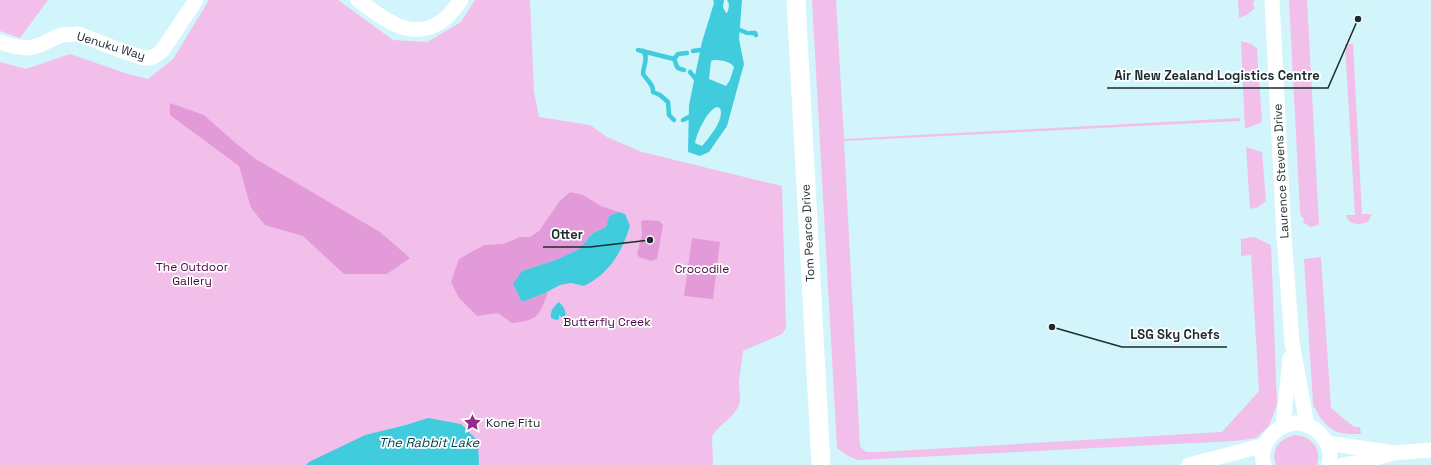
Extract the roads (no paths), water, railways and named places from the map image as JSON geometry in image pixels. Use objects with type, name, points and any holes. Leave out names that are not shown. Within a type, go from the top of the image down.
[{"type":"main road","name":"Tom Pearce Drive","points":[[796,0],[821,465]]},
{"type":"street","name":"Uenuku Way","points":[[0,42],[12,46],[29,48],[40,45],[61,35],[78,34],[125,52],[150,58],[162,51],[196,0]]},
{"type":"street","points":[[358,0],[390,22],[408,29],[416,30],[429,28],[443,21],[461,0]]},
{"type":"street","name":"Laurence Stevens Drive","points":[[1272,0],[1284,236],[1292,342],[1307,425]]},
{"type":"street","name":"Laurence Stevens Drive","points":[[1283,426],[1292,342]]},
{"type":"street","points":[[1264,465],[1262,461],[1265,445],[1272,435],[1283,426],[1295,423],[1307,425],[1315,429],[1322,436],[1327,443],[1329,450],[1329,465]]},
{"type":"street","points":[[1327,443],[1393,453]]},
{"type":"street","points":[[1189,465],[1265,445]]},
{"type":"street","points":[[1343,465],[1363,462],[1393,453],[1431,450]]},
{"type":"water","points":[[713,0],[724,0],[723,7],[727,13],[729,3],[727,0],[742,0],[739,39],[744,64],[727,126],[709,152],[700,156],[688,152],[689,105],[702,42],[714,3]],"holes":[[[711,61],[728,62],[734,67],[730,80],[726,86],[709,79]],[[717,107],[720,108],[721,112],[716,128],[702,146],[695,143],[700,128],[706,117],[713,109]]]},
{"type":"water","points":[[619,212],[625,214],[630,226],[619,253],[601,275],[584,286],[571,283],[560,285],[522,302],[513,284],[522,271],[558,259],[579,249],[593,233],[606,227],[609,216]]},
{"type":"water","points":[[559,302],[564,309],[565,317],[561,317],[559,315],[559,319],[556,320],[551,318],[551,313]]},
{"type":"water","name":"The Rabbit Lake","points":[[428,418],[461,424],[478,441],[479,465],[306,465],[309,462],[365,435]]},
{"type":"waterway","points":[[740,30],[747,33]]},
{"type":"waterway","points":[[750,33],[755,33],[756,35]]},
{"type":"waterway","points":[[638,50],[674,59],[678,54],[687,53]]},
{"type":"waterway","points":[[693,51],[700,50]]},
{"type":"waterway","points":[[643,51],[646,56],[643,74],[651,85],[653,92],[660,95],[668,102],[669,115],[674,120]]},
{"type":"waterway","points":[[674,59],[677,67],[684,70]]},
{"type":"waterway","points":[[690,72],[695,78]]},
{"type":"waterway","points":[[683,120],[689,117]]},
{"type":"place","name":"Air New Zealand Logistics Centre","points":[[1358,19]]},
{"type":"place","name":"Otter","points":[[650,240]]},
{"type":"place","name":"LSG Sky Chefs","points":[[1052,327]]},
{"type":"place","name":"Kone Fitu","points":[[473,423]]},
{"type":"park label","name":"Crocodile","points":[[702,269]]},
{"type":"park label","name":"The Outdoor Gallery","points":[[192,274]]},
{"type":"park label","name":"Butterfly Creek","points":[[607,322]]}]
